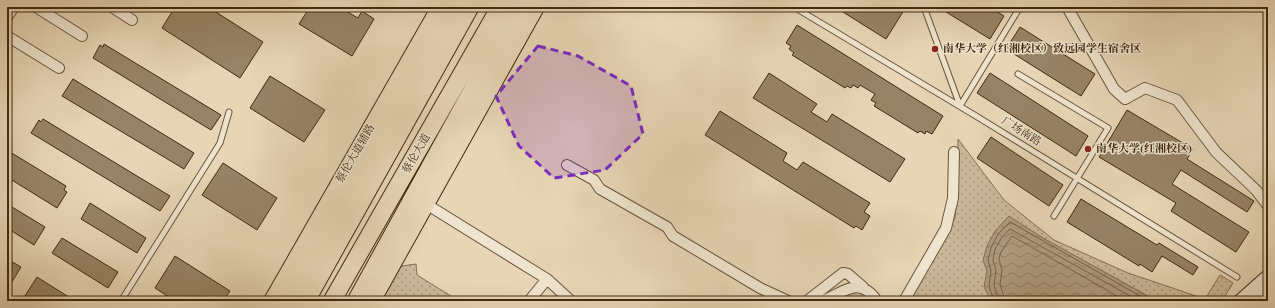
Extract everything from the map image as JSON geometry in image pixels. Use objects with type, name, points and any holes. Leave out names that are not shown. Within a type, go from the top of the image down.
[{"type":"highway","points":[[290,301],[454,7]]},
{"type":"highway","points":[[306,301],[470,7]]},
{"type":"highway","name":"蔡伦大道","points":[[332,301],[500,7]]},
{"type":"highway","points":[[356,301],[518,7]]},
{"type":"main road","name":"蔡伦大道辅路","points":[[272,301],[440,7]]},
{"type":"main road","points":[[372,301],[536,7]]},
{"type":"main road","points":[[1241,301],[1268,277]]},
{"type":"main road","points":[[1261,301],[1268,295]]},
{"type":"street","points":[[7,17],[14,7]]},
{"type":"street","points":[[36,7],[82,36]]},
{"type":"street","points":[[112,7],[132,20]]},
{"type":"street","points":[[1067,7],[1114,89],[1125,99],[1145,88],[1177,100],[1216,152],[1256,190],[1268,206]]},
{"type":"street","points":[[7,36],[59,68]]},
{"type":"street","points":[[904,301],[946,228],[953,198],[954,152]]},
{"type":"street","points":[[567,165],[594,180],[600,189],[667,228],[673,236],[760,288],[788,301]]},
{"type":"street","points":[[426,204],[547,279],[570,301]]},
{"type":"street","points":[[807,301],[843,273],[848,274],[870,292],[877,301]]},
{"type":"street","points":[[529,301],[547,279]]},
{"type":"street","points":[[823,301],[853,288],[863,287]]},
{"type":"lane","points":[[924,7],[960,106]]},
{"type":"lane","points":[[960,106],[1020,7]]},
{"type":"lane","name":"广场南路","points":[[797,8],[960,106],[1237,277]]},
{"type":"lane","points":[[1018,74],[1108,128],[1054,216]]},
{"type":"lane","points":[[121,301],[220,143],[229,112]]},
{"type":"highlighted area","points":[[538,46],[578,56],[631,86],[643,134],[605,170],[554,178],[519,146],[496,96]]},
{"type":"shaded area","points":[[958,139],[1004,200],[1054,240],[1128,273],[1205,299],[1220,275],[1233,283],[1222,301],[907,301],[934,258],[955,218],[957,199]]},
{"type":"shaded area","points":[[416,264],[417,275],[459,301],[379,301],[402,266]]},
{"type":"shaded area","points":[[863,290],[873,301],[832,301],[855,291]]},
{"type":"water","points":[[1009,216],[1043,238],[1157,301],[991,301],[984,287],[987,271],[983,260],[987,246],[995,231]]},
{"type":"building","points":[[175,7],[208,7],[263,42],[240,78],[162,28]]},
{"type":"building","points":[[310,7],[339,7],[358,18],[362,11],[374,19],[352,56],[299,24]]},
{"type":"building","points":[[835,7],[906,7],[886,39]]},
{"type":"building","points":[[938,7],[989,7],[1004,16],[990,39]]},
{"type":"building","points":[[797,25],[943,116],[932,134],[926,131],[925,134],[920,131],[918,133],[874,106],[876,103],[871,100],[875,94],[860,85],[858,88],[853,85],[851,88],[847,86],[845,88],[792,55],[794,53],[789,49],[791,46],[786,43]]},
{"type":"building","points":[[1020,27],[1095,74],[1081,96],[1006,49]]},
{"type":"building","points":[[104,44],[221,115],[211,130],[93,58],[100,45],[103,47]]},
{"type":"building","points":[[769,73],[817,104],[811,112],[827,122],[832,114],[905,159],[890,182],[753,98]]},
{"type":"building","points":[[990,73],[1088,136],[1076,156],[977,93]]},
{"type":"building","points":[[270,76],[325,110],[304,142],[250,108]]},
{"type":"building","points":[[73,79],[194,153],[184,169],[62,96]]},
{"type":"building","points":[[1127,110],[1193,149],[1187,159],[1254,201],[1247,212],[1181,170],[1172,184],[1249,232],[1236,252],[1171,211],[1176,203],[1099,157]]},
{"type":"building","points":[[720,111],[787,153],[783,161],[797,170],[803,162],[870,203],[864,212],[870,216],[862,230],[856,226],[854,228],[705,135]]},
{"type":"building","points":[[43,119],[170,196],[160,211],[31,133],[39,120],[41,122]]},
{"type":"building","points":[[991,137],[1063,185],[1049,206],[977,158]]},
{"type":"building","points":[[10,152],[66,186],[64,190],[67,192],[57,208],[7,177],[7,157]]},
{"type":"building","points":[[223,163],[277,198],[257,230],[202,195]]},
{"type":"building","points":[[1081,199],[1157,245],[1159,243],[1198,267],[1193,275],[1162,256],[1152,272],[1140,264],[1139,266],[1067,222]]},
{"type":"building","points":[[90,203],[146,238],[137,253],[81,219]]},
{"type":"building","points":[[7,204],[45,227],[34,245],[7,228]]},
{"type":"building","points":[[62,238],[118,272],[108,288],[52,253]]},
{"type":"building","points":[[175,256],[230,291],[223,301],[175,301],[155,288]]},
{"type":"building","points":[[7,259],[21,267],[7,290]]},
{"type":"building","points":[[37,277],[75,301],[32,301],[25,296]]},
{"type":"place","name":"南华大学（红湘校区）致远园学生宿舍区","points":[[935,49]]},
{"type":"place","name":"南华大学(红湘校区)","points":[[1088,149]]}]
